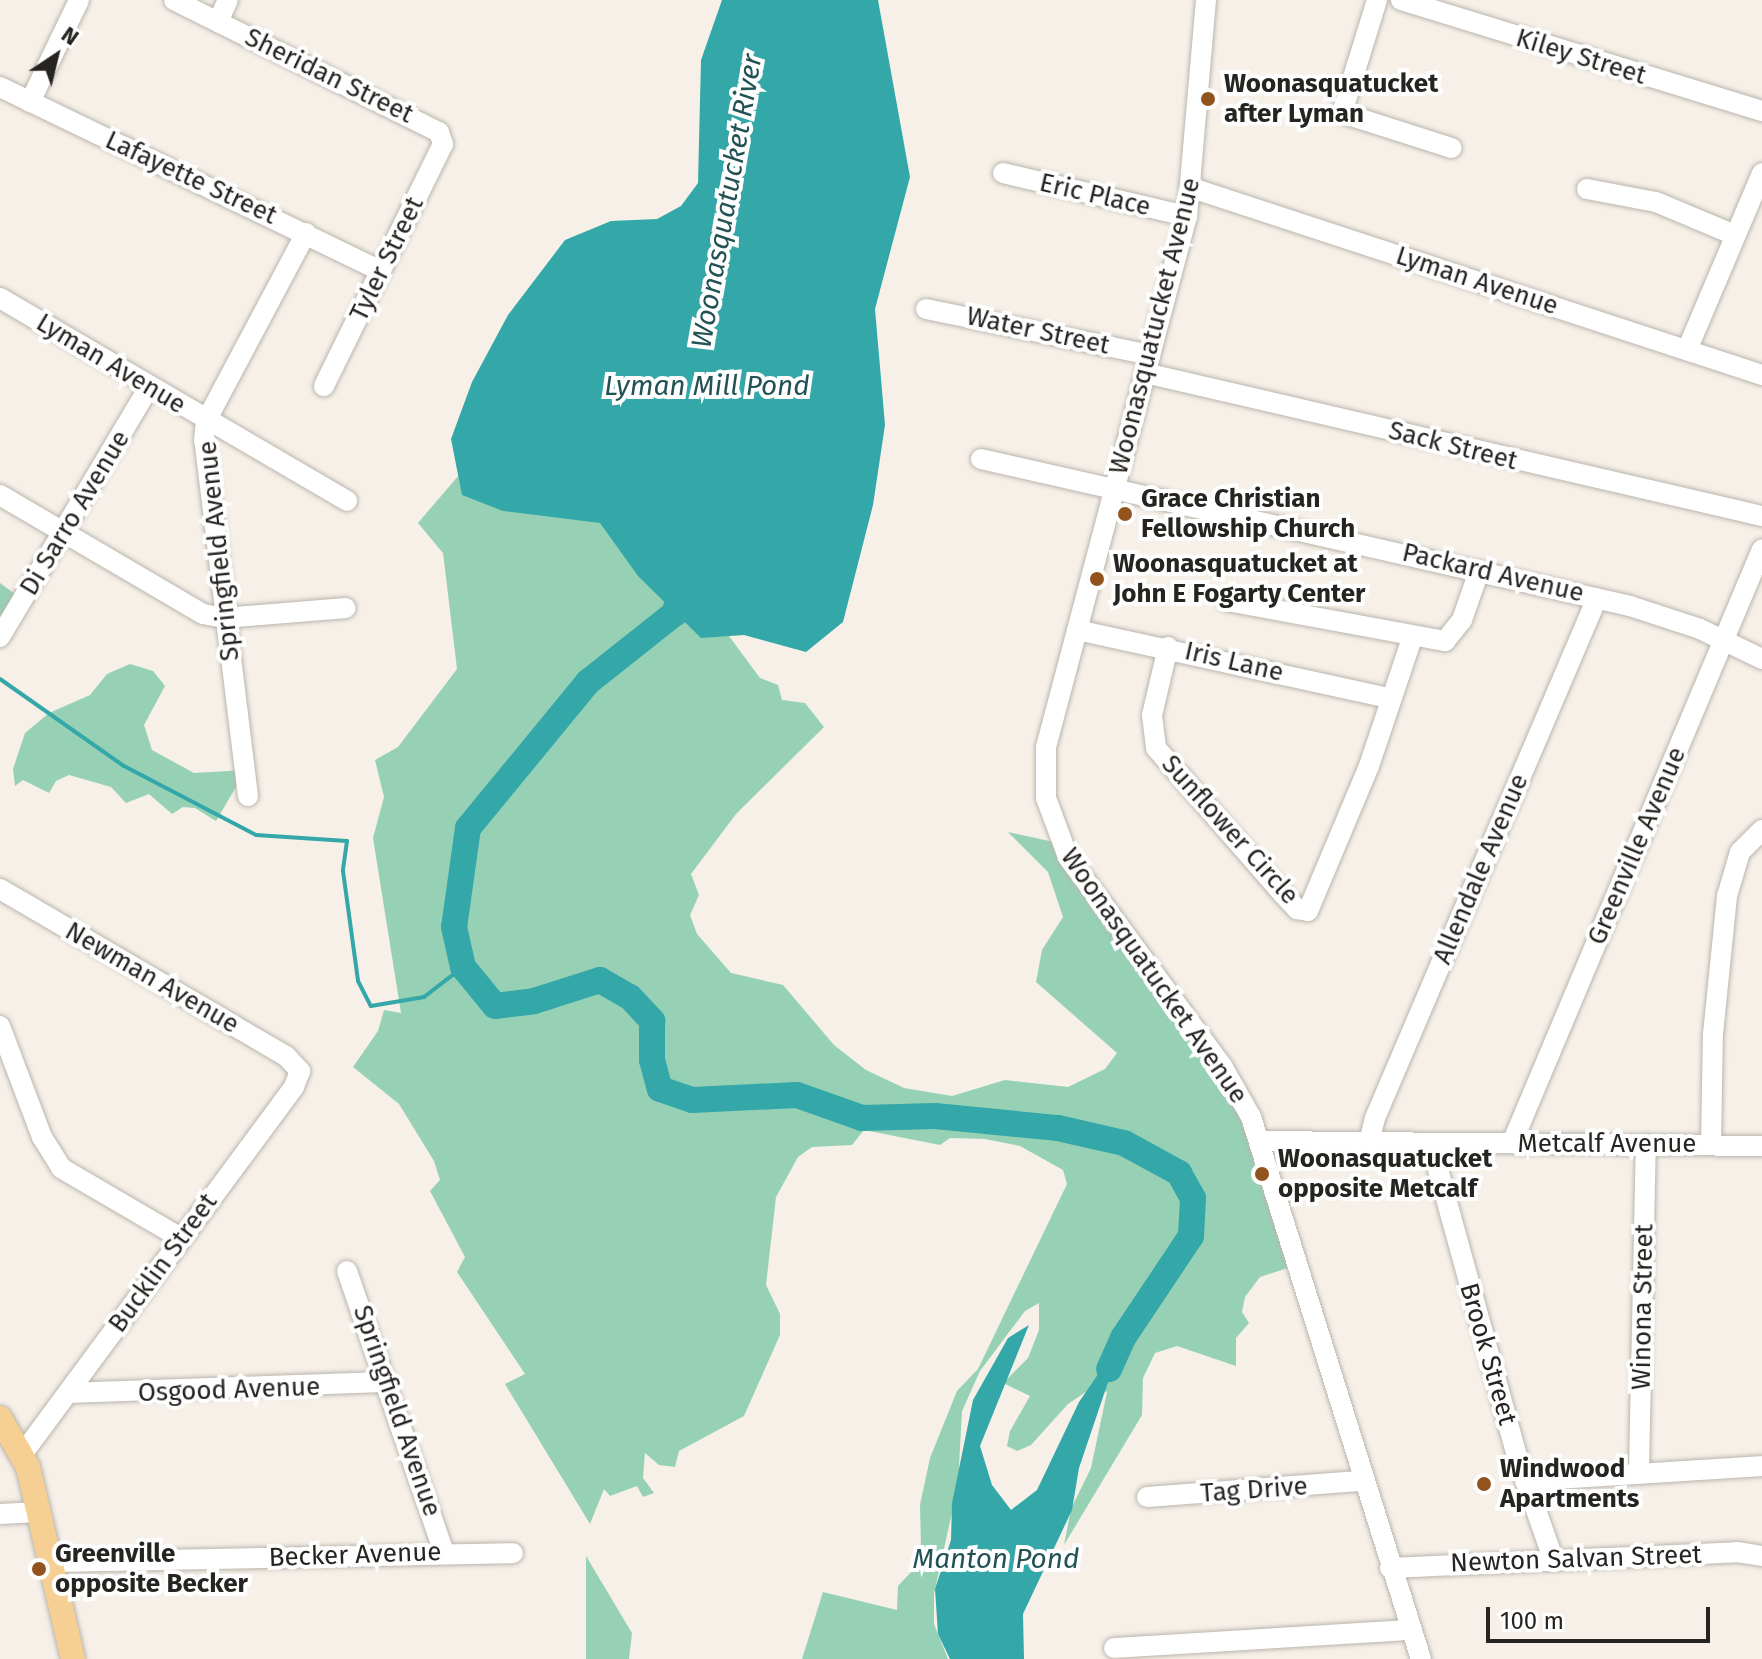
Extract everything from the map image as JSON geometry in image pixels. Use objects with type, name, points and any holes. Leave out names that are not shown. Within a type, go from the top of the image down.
[{"type":"main road","points":[[0,1418],[22,1454],[53,1562],[73,1659]]},
{"type":"street","points":[[30,102],[79,0]]},
{"type":"street","name":"Sheridan Street","points":[[174,0],[439,132]]},
{"type":"street","points":[[218,22],[228,0]]},
{"type":"street","name":"Woonasquatucket Avenue","points":[[1206,0],[1192,188],[1187,216],[1046,747],[1050,814],[1068,857],[1222,1066],[1261,1141],[1362,1481],[1421,1659]]},
{"type":"street","points":[[1377,0],[1342,113],[1452,148]]},
{"type":"street","name":"Kiley Street","points":[[1401,0],[1762,111]]},
{"type":"street","name":"Lafayette Street","points":[[0,87],[381,271]]},
{"type":"street","name":"Tyler Street","points":[[324,386],[443,144],[439,132]]},
{"type":"street","name":"Eric Place","points":[[1003,173],[1187,216]]},
{"type":"street","points":[[1687,350],[1762,173]]},
{"type":"street","name":"Lyman Avenue","points":[[1192,188],[1762,375]]},
{"type":"street","points":[[1587,189],[1656,202],[1735,235]]},
{"type":"street","name":"Springfield Avenue","points":[[248,796],[204,440],[206,421],[306,233]]},
{"type":"street","name":"Lyman Avenue","points":[[0,298],[347,501]]},
{"type":"street","name":"Water Street","points":[[926,309],[1148,364]]},
{"type":"street","name":"Sack Street","points":[[1148,364],[1762,516]]},
{"type":"street","name":"Di Sarro Avenue","points":[[0,637],[149,387]]},
{"type":"street","name":"Packard Avenue","points":[[981,459],[1597,598],[1676,620],[1762,659]]},
{"type":"street","points":[[0,495],[189,607],[224,618],[346,608]]},
{"type":"street","name":"Greenville Avenue","points":[[1512,1143],[1762,549]]},
{"type":"street","points":[[1227,601],[1434,642],[1453,635],[1479,571]]},
{"type":"street","name":"Allendale Avenue","points":[[1369,1142],[1375,1118],[1597,598]]},
{"type":"street","name":"Iris Lane","points":[[1077,630],[1168,647],[1390,698]]},
{"type":"street","name":"Sunflower Circle","points":[[1168,647],[1151,739],[1297,909],[1308,911],[1369,766],[1412,638]]},
{"type":"street","points":[[1711,1144],[1720,951],[1733,868],[1747,843],[1762,830]]},
{"type":"street","name":"Newman Avenue","points":[[0,889],[286,1056],[300,1071]]},
{"type":"street","points":[[0,1026],[42,1137],[61,1168],[179,1237]]},
{"type":"street","name":"Bucklin Street","points":[[22,1454],[179,1237],[294,1087],[300,1071]]},
{"type":"street","name":"Metcalf Avenue","points":[[1261,1141],[1762,1146]]},
{"type":"street","name":"Brook Street","points":[[1431,1144],[1525,1481],[1554,1561]]},
{"type":"street","name":"Winona Street","points":[[1639,1470],[1646,1144]]},
{"type":"street","name":"Springfield Avenue","points":[[347,1271],[388,1382],[444,1552]]},
{"type":"street","name":"Osgood Avenue","points":[[69,1393],[388,1382]]},
{"type":"street","points":[[1525,1481],[1639,1470],[1762,1466]]},
{"type":"street","name":"Tag Drive","points":[[1147,1497],[1362,1481]]},
{"type":"street","points":[[0,1514],[39,1512]]},
{"type":"street","name":"Newton Salvan Street","points":[[1390,1568],[1737,1552],[1762,1556]]},
{"type":"street","name":"Becker Avenue","points":[[53,1562],[513,1553]]},
{"type":"street","points":[[1114,1648],[1410,1630]]},
{"type":"green space","points":[[459,475],[626,531],[726,632],[760,678],[778,685],[782,700],[805,703],[824,727],[736,814],[691,874],[699,895],[690,915],[697,934],[731,973],[783,985],[834,1045],[866,1070],[904,1088],[952,1096],[1005,1080],[1068,1087],[1105,1069],[1117,1053],[1036,982],[1042,950],[1063,917],[1048,872],[1008,832],[1054,842],[1234,1095],[1294,1266],[1260,1277],[1245,1297],[1242,1312],[1249,1323],[1236,1338],[1236,1366],[1177,1346],[1155,1353],[1143,1378],[1142,1415],[1064,1545],[1071,1509],[1091,1468],[1107,1392],[1093,1387],[1068,1404],[1031,1445],[1017,1451],[1007,1446],[1010,1431],[1030,1396],[1003,1383],[1028,1358],[1039,1330],[1039,1303],[1025,1311],[980,1371],[962,1411],[958,1485],[934,1594],[934,1624],[948,1659],[802,1659],[823,1592],[897,1610],[898,1586],[913,1570],[921,1547],[920,1505],[930,1458],[957,1391],[978,1369],[1067,1184],[1063,1170],[1020,1146],[985,1139],[950,1138],[940,1145],[864,1130],[852,1145],[812,1147],[798,1157],[776,1197],[766,1285],[780,1314],[780,1335],[744,1416],[679,1451],[675,1467],[659,1465],[645,1453],[643,1478],[654,1493],[643,1497],[637,1486],[610,1496],[604,1489],[590,1524],[505,1384],[525,1374],[457,1272],[465,1257],[430,1191],[440,1180],[434,1161],[399,1104],[353,1067],[378,1031],[384,1010],[401,1013],[373,838],[384,797],[375,760],[398,747],[457,669],[443,553],[418,523]]},
{"type":"green space","points":[[0,583],[23,600],[0,637]]},
{"type":"green space","points":[[130,664],[153,671],[165,686],[144,725],[152,750],[194,773],[246,770],[216,821],[195,808],[183,807],[172,814],[149,794],[126,803],[111,787],[69,775],[56,781],[49,793],[23,780],[15,786],[13,769],[25,733],[49,713],[90,695],[107,674]]},
{"type":"green space","points":[[586,1556],[632,1633],[629,1659],[586,1659]]},
{"type":"water","name":"Lyman Mill Pond","points":[[722,0],[878,0],[910,177],[875,309],[885,425],[873,505],[843,622],[806,652],[744,635],[701,638],[638,576],[600,523],[503,511],[462,495],[451,439],[472,382],[508,315],[565,240],[611,221],[657,219],[681,206],[698,183],[701,60]]},
{"type":"water","name":"Manton Pond","points":[[1029,1325],[980,1446],[992,1485],[1011,1510],[1037,1490],[1079,1402],[1123,1338],[1079,1468],[1072,1510],[1023,1614],[1024,1659],[950,1659],[938,1634],[935,1589],[951,1540],[952,1503],[973,1400],[1008,1338]]},
{"type":"waterway","name":"Woonasquatucket River","points":[[681,580],[675,613],[588,682],[468,828],[454,927],[463,967],[495,1006],[534,1001],[600,980],[630,997],[652,1021],[652,1060],[660,1089],[692,1100],[797,1095],[862,1118],[935,1116],[1058,1128],[1124,1143],[1179,1173],[1193,1198],[1191,1236],[1123,1338],[1109,1369]]},
{"type":"waterway","points":[[0,679],[124,766],[256,835],[347,841],[343,871],[358,981],[371,1006],[424,997],[463,967]]},
{"type":"place","name":"Woonasquatucket after Lyman","points":[[1208,99]]},
{"type":"place","name":"Grace Christian Fellowship Church","points":[[1125,514]]},
{"type":"place","name":"Woonasquatucket at John E Fogarty Center","points":[[1097,579]]},
{"type":"place","name":"Woonasquatucket opposite Metcalf","points":[[1262,1174]]},
{"type":"place","name":"Windwood Apartments","points":[[1484,1484]]},
{"type":"place","name":"Greenville opposite Becker","points":[[39,1569]]}]
